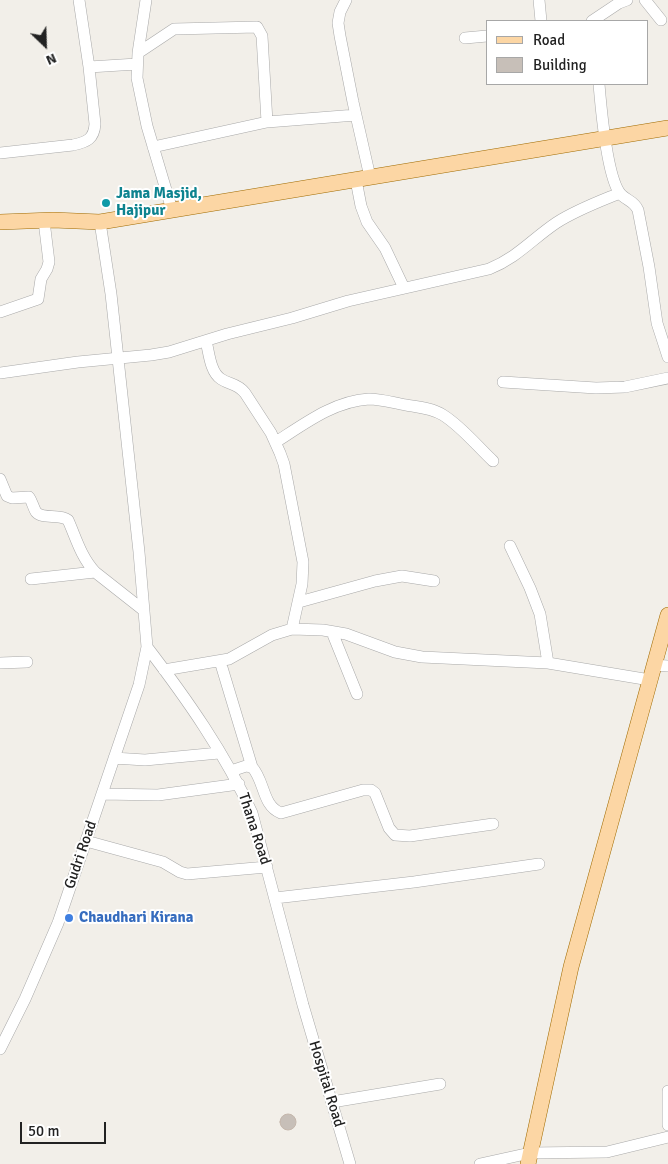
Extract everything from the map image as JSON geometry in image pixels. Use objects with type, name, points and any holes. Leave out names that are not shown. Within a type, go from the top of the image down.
[{"type":"main road","points":[[0,222],[100,222],[668,128]]},
{"type":"main road","points":[[529,1159],[571,967],[650,680],[661,666],[668,615]]},
{"type":"street","points":[[0,153],[73,145],[84,143],[91,139],[95,124],[89,67],[78,0]]},
{"type":"street","points":[[146,0],[137,59],[141,105],[172,210]]},
{"type":"street","points":[[346,0],[340,12],[338,24],[356,115],[363,179],[361,206],[367,222],[385,248],[404,288]]},
{"type":"street","points":[[539,0],[541,20]]},
{"type":"street","points":[[594,20],[626,0]]},
{"type":"street","points":[[645,0],[661,20]]},
{"type":"street","points":[[89,67],[137,59],[174,29],[182,27],[257,27],[262,36],[267,122]]},
{"type":"street","points":[[465,38],[486,36]]},
{"type":"street","points":[[599,85],[610,164],[620,193],[636,204],[638,210],[657,323],[668,357]]},
{"type":"street","points":[[153,147],[267,122],[356,115]]},
{"type":"street","points":[[0,373],[78,362],[160,354],[245,328],[292,318],[348,301],[489,269],[506,262],[545,231],[572,213],[620,193]]},
{"type":"street","points":[[0,312],[38,299],[40,280],[47,268],[48,262],[44,221]]},
{"type":"street","points":[[100,222],[111,294],[132,477],[142,609],[147,647]]},
{"type":"street","points":[[206,341],[216,374],[240,387],[276,442],[284,464],[304,573],[292,629]]},
{"type":"street","points":[[504,382],[596,388],[625,387],[668,378]]},
{"type":"street","points":[[276,442],[334,408],[347,403],[375,399],[431,410],[441,414],[455,424],[493,461]]},
{"type":"street","points":[[0,479],[2,492],[6,496],[12,498],[29,496],[37,513],[41,516],[64,517],[68,520],[83,557],[95,572],[142,609]]},
{"type":"street","points":[[510,546],[538,606],[548,663]]},
{"type":"street","points":[[31,579],[95,572]]},
{"type":"street","points":[[299,602],[375,581],[402,576],[434,581]]},
{"type":"street","points":[[164,670],[220,661],[249,649],[272,636],[292,629],[346,634],[395,652],[422,657],[548,663],[650,680]]},
{"type":"street","points":[[332,632],[357,694]]},
{"type":"street","name":"Thana Road","points":[[147,647],[189,704],[239,784],[252,813],[303,1005]]},
{"type":"street","name":"Gudri Road","points":[[0,1049],[25,999],[58,923],[139,685],[147,647]]},
{"type":"street","points":[[220,661],[252,767],[257,772],[269,804],[274,811],[281,813],[363,790],[371,790],[375,793],[389,828],[395,834],[410,836],[493,824]]},
{"type":"street","points":[[0,662],[26,662]]},
{"type":"street","points":[[114,758],[145,760],[219,753]]},
{"type":"street","points":[[231,771],[246,766],[252,767]]},
{"type":"street","points":[[102,794],[158,795],[239,784]]},
{"type":"street","points":[[86,841],[163,862],[187,874],[267,867]]},
{"type":"street","points":[[275,898],[414,882],[539,864]]},
{"type":"street","name":"Hospital Road","points":[[303,1005],[350,1164]]},
{"type":"street","points":[[332,1102],[440,1084]]},
{"type":"street","points":[[668,1092],[668,1125]]},
{"type":"street","points":[[480,1164],[607,1152],[668,1137]]},
{"type":"building","points":[[288,1114],[296,1122],[288,1130],[280,1122]]},
{"type":"place","name":"Jama Masjid, Hajipur","points":[[106,203]]},
{"type":"place","name":"Chaudhari Kirana","points":[[69,918]]}]
